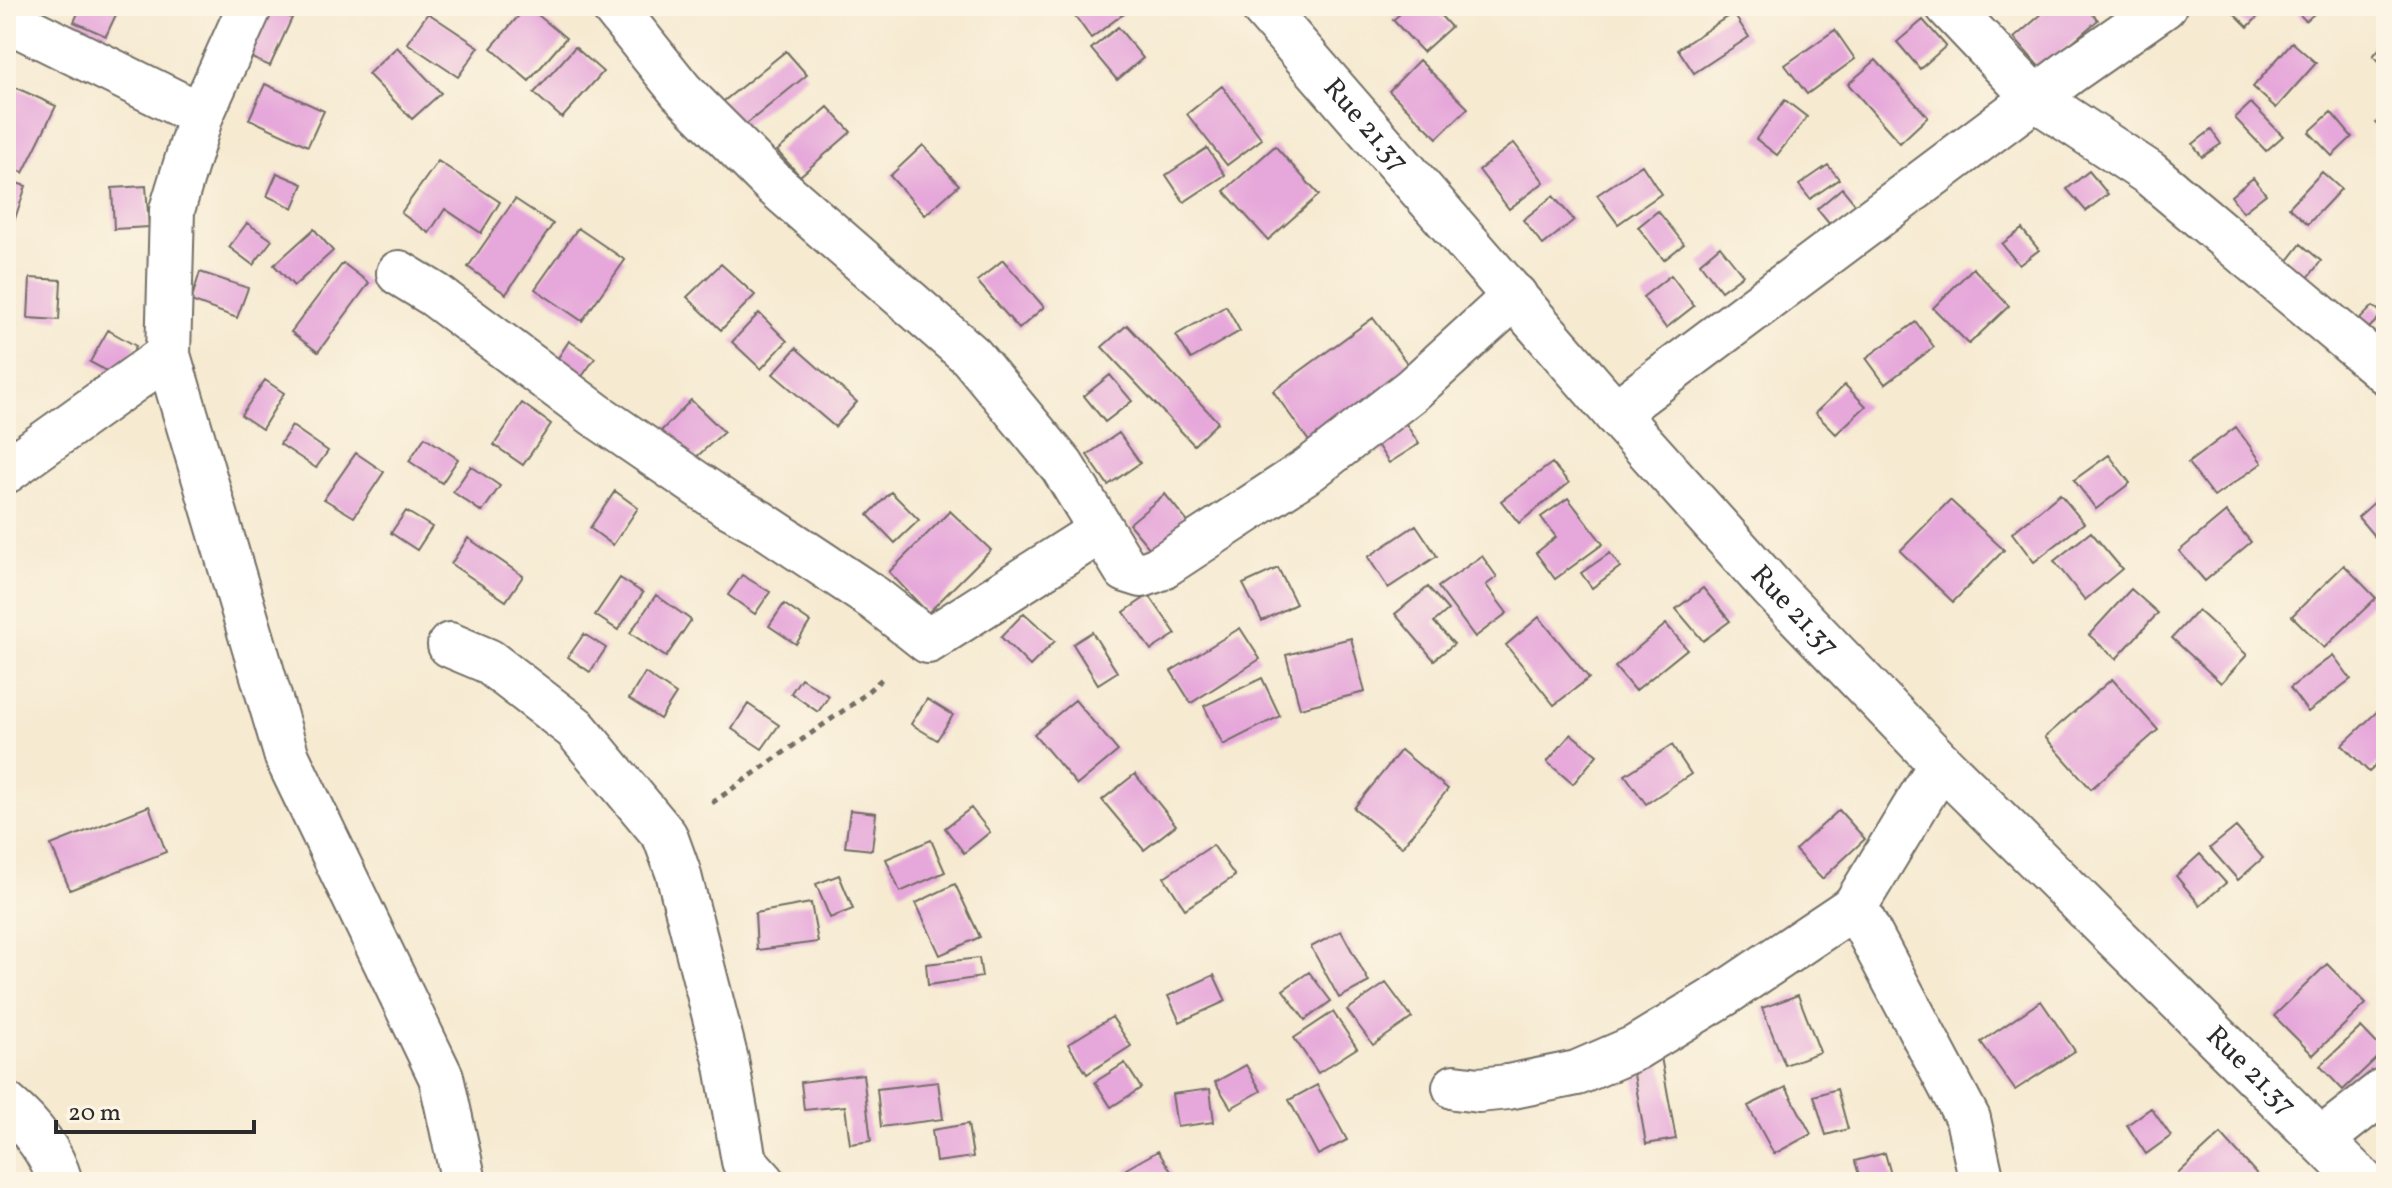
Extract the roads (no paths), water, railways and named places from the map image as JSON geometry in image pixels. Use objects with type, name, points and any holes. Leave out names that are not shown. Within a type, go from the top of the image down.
[{"type":"street","points":[[250,6],[201,115],[172,210],[168,355],[287,757],[441,1077],[464,1182]]},
{"type":"street","points":[[613,6],[681,91],[773,183],[971,356],[1062,466],[1126,570],[1142,575],[1158,569],[1310,469],[1412,390],[1515,296]]},
{"type":"street","name":"Rue 21.37","points":[[1262,6],[1615,413],[1773,589],[1941,764],[2363,1182]]},
{"type":"street","points":[[1948,6],[2035,98],[2149,173],[2386,372]]},
{"type":"street","points":[[1615,413],[2035,98],[2164,6]]},
{"type":"street","points":[[6,19],[201,115]]},
{"type":"street","points":[[399,273],[435,295],[596,415],[726,504],[759,522],[875,599],[928,641],[1100,531]]},
{"type":"street","points":[[6,471],[168,355]]},
{"type":"street","points":[[450,645],[488,661],[575,728],[665,836],[678,872],[726,1060],[744,1161],[763,1182]]},
{"type":"street","points":[[1455,1087],[1493,1089],[1577,1073],[1635,1048],[1855,906],[1941,764]]},
{"type":"street","points":[[1855,906],[1968,1119],[1982,1182]]},
{"type":"street","points":[[2321,1140],[2386,1089]]},
{"type":"street","points":[[6,1105],[26,1121],[55,1165],[60,1182]]}]
